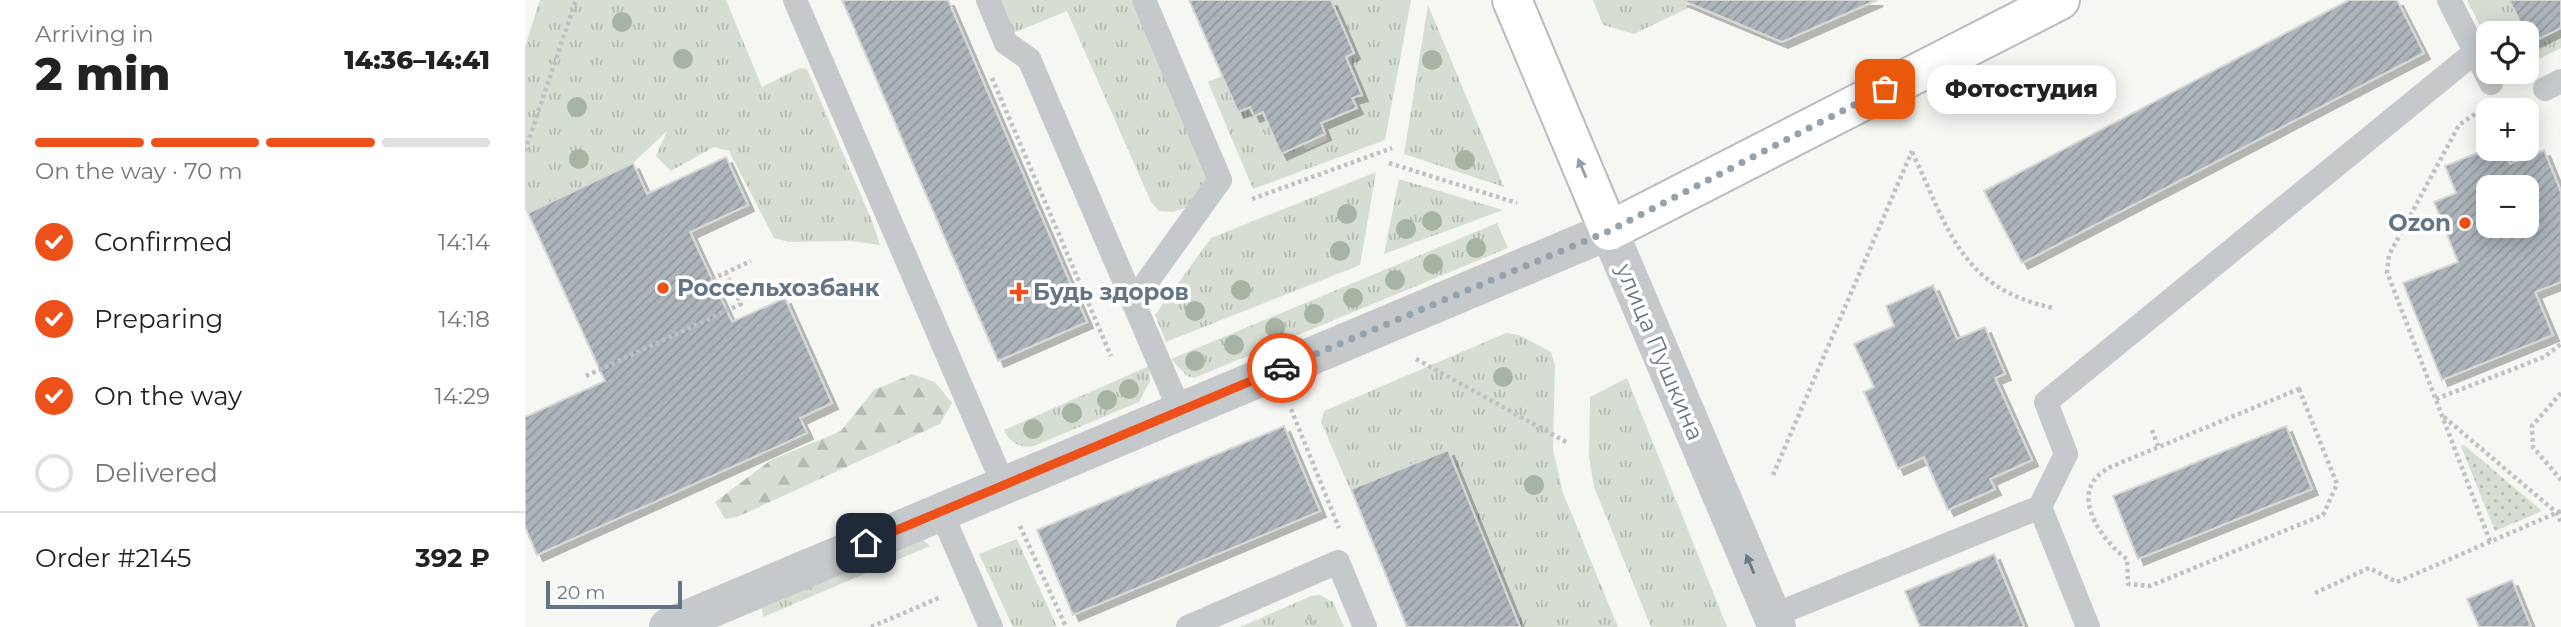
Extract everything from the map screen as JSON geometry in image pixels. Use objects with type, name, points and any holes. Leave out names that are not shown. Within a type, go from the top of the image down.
[{"type":"main road","name":"улица Пушкина","points":[[1512,0],[1609,231]]},
{"type":"main road","points":[[1609,231],[2060,0]]},
{"type":"street","points":[[668,627],[941,512],[1010,501],[1180,411],[1609,231]]},
{"type":"street","name":"улица Пушкина","points":[[1609,231],[1774,622]]},
{"type":"lane","points":[[795,0],[1010,501]]},
{"type":"lane","points":[[988,0],[1006,43],[1029,59],[1180,411]]},
{"type":"lane","points":[[1133,300],[1220,180],[1144,0]]},
{"type":"lane","points":[[1774,622],[2040,507],[2066,454],[2046,402],[2475,52],[2449,0]]},
{"type":"lane","points":[[2040,507],[2088,627]]},
{"type":"lane","points":[[941,512],[991,627]]},
{"type":"lane","points":[[1188,627],[1338,562],[1365,627]]},
{"type":"path","points":[[525,151],[576,0]]},
{"type":"path","points":[[991,75],[1111,356]]},
{"type":"path","points":[[2476,114],[2459,125],[2389,255],[2387,272],[2490,541]]},
{"type":"path","points":[[1250,200],[1392,148]]},
{"type":"path","points":[[1773,475],[1912,151],[1955,242],[1972,267],[1993,286],[2024,302],[2053,308]]},
{"type":"path","points":[[1389,163],[1517,203]]},
{"type":"path","points":[[712,279],[751,261]]},
{"type":"path","points":[[586,376],[741,304],[726,272]]},
{"type":"path","points":[[2437,399],[2544,357],[2561,344]]},
{"type":"path","points":[[1415,358],[1568,443]]},
{"type":"path","points":[[2299,389],[2337,484],[2323,515],[2150,586],[2128,584],[2127,559],[2105,541],[2096,526],[2089,493],[2095,479],[2108,468],[2158,446],[2299,389]]},
{"type":"path","points":[[2561,393],[2532,426],[2533,447],[2561,480]]},
{"type":"path","points":[[1289,402],[1343,540],[1338,562]]},
{"type":"path","points":[[2443,416],[2559,512],[2561,523]]},
{"type":"path","points":[[2151,430],[2158,446]]},
{"type":"path","points":[[1010,501],[1066,627]]},
{"type":"path","points":[[2315,593],[2369,568],[2397,582],[2559,512]]},
{"type":"path","points":[[871,627],[946,595]]},
{"type":"green space","points":[[540,0],[726,0],[762,87],[800,68],[807,69],[880,245],[852,241],[789,242],[774,238],[729,151],[714,147],[671,171],[656,156],[667,131],[633,163],[528,213],[525,210],[525,47]]},
{"type":"green space","points":[[998,0],[1131,0],[1209,178],[1192,206],[1172,212],[1159,211],[1151,202],[1067,11],[1013,33]]},
{"type":"green space","points":[[1331,0],[1411,0],[1385,140],[1253,189],[1208,82],[1222,76],[1238,112],[1250,107],[1263,112],[1281,154],[1303,144],[1306,150],[1328,140],[1321,123],[1356,108],[1352,98],[1362,94],[1346,57],[1354,53]]},
{"type":"green space","points":[[1593,0],[1685,0],[1688,8],[1634,34],[1603,25]]},
{"type":"green space","points":[[2467,0],[2509,0],[2520,21],[2478,21]]},
{"type":"green space","points":[[1428,5],[1504,187],[1404,154]]},
{"type":"green space","points":[[2561,28],[2561,48],[2539,59],[2539,33]]},
{"type":"green space","points":[[1376,172],[1360,265],[1166,342],[1155,315],[1211,238]]},
{"type":"green space","points":[[1399,179],[1503,210],[1384,254]]},
{"type":"green space","points":[[1497,223],[1508,248],[1194,378],[1187,376],[1171,359]]},
{"type":"green space","points":[[1506,333],[1519,335],[1551,352],[1555,365],[1553,449],[1563,493],[1618,627],[1520,627],[1448,450],[1350,489],[1321,422],[1324,411]]},
{"type":"green space","points":[[1149,366],[1150,381],[1139,402],[1034,446],[1016,444],[1004,430]]},
{"type":"green space","points":[[912,374],[935,382],[952,403],[940,424],[737,517],[725,519],[715,502],[771,460],[841,431],[874,390]]},
{"type":"green space","points":[[1627,378],[1727,627],[1651,627],[1594,487],[1589,457],[1590,397]]},
{"type":"green space","points":[[2464,445],[2542,511],[2495,531],[2461,446]]},
{"type":"green space","points":[[920,537],[930,546],[763,617],[762,608]]},
{"type":"green space","points":[[1017,539],[1057,627],[1013,627],[979,554]]},
{"type":"green space","points":[[1320,595],[1333,602],[1344,627],[1240,627],[1311,596]]},
{"type":"building","points":[[842,0],[948,0],[1087,322],[998,361]]},
{"type":"building","points":[[1189,0],[1331,0],[1354,53],[1346,57],[1362,95],[1352,98],[1357,108],[1321,123],[1325,134],[1281,154],[1263,112],[1254,116],[1250,107],[1238,112]]},
{"type":"building","points":[[1681,0],[1877,0],[1782,42]]},
{"type":"building","points":[[2349,0],[2397,0],[2424,53],[2022,263],[1984,191]]},
{"type":"building","points":[[2509,0],[2561,0],[2561,28],[2539,39],[2539,21],[2520,21]]},
{"type":"building","points":[[2544,150],[2561,192],[2561,282],[2535,292],[2553,335],[2442,380],[2403,283],[2458,262],[2434,202],[2456,193],[2445,166],[2476,153],[2476,161],[2509,161],[2510,164],[2517,161],[2539,161],[2539,152]]},
{"type":"building","points":[[726,157],[748,205],[690,232],[732,322],[785,298],[832,403],[800,418],[807,433],[537,555],[525,527],[525,417],[605,381],[528,213],[633,163],[647,194]]},
{"type":"building","points":[[1933,285],[1957,339],[1985,327],[2005,374],[1995,378],[2032,460],[1990,479],[1995,489],[1948,510],[1924,457],[1898,469],[1864,392],[1874,387],[1854,344],[1894,326],[1886,306]]},
{"type":"building","points":[[1284,426],[1320,511],[1073,615],[1037,530]]},
{"type":"building","points":[[2286,426],[2312,489],[2138,559],[2113,496]]},
{"type":"building","points":[[1448,450],[1520,627],[1407,627],[1351,489]]},
{"type":"building","points":[[1994,554],[2024,627],[1920,627],[1905,591]]},
{"type":"building","points":[[2512,580],[2531,627],[2479,627],[2467,599]]},
{"type":"way so far","points":[[1282,368],[1609,231],[1885,89]]},
{"type":"place","name":"Фотостудия","points":[[1885,89]]},
{"type":"place","name":"Ozon","points":[[2465,223]]},
{"type":"place","name":"Россельхозбанк","points":[[663,288]]},
{"type":"place","name":"Будь здоров","points":[[1019,292]]},
{"type":"route","points":[[866,543],[1282,368]]}]
